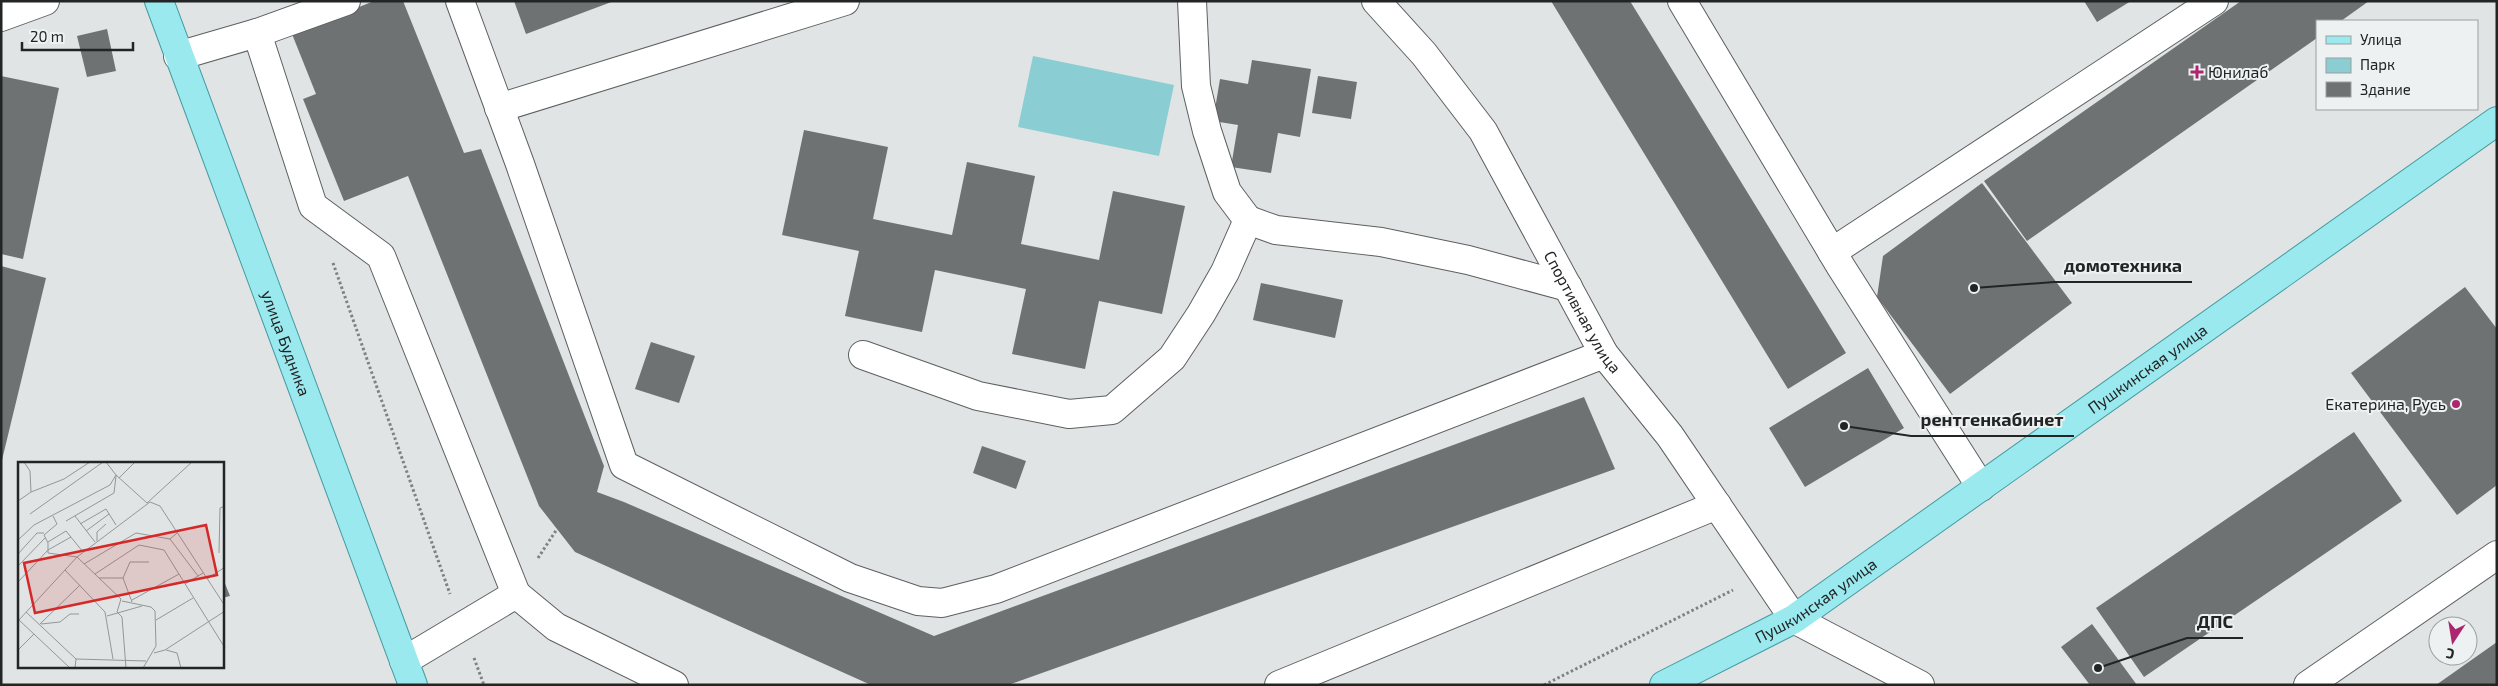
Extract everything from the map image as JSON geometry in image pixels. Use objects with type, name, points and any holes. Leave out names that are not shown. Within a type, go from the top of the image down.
[{"type":"main road","name":"улица Будника","points":[[159,1],[408,673]]},
{"type":"main road","name":"Пушкинская улица","points":[[1664,685],[1697,677],[1794,619],[2497,121]]},
{"type":"lane","points":[[1,17],[45,1]]},
{"type":"lane","points":[[178,56],[257,33],[346,1]]},
{"type":"lane","points":[[460,1],[500,108],[624,465],[850,578],[918,601],[942,603],[996,589],[1604,354]]},
{"type":"lane","points":[[500,108],[845,1]]},
{"type":"lane","points":[[1192,1],[1196,86],[1206,131],[1227,192],[1248,220],[1276,230],[1381,242],[1468,260],[1568,288]]},
{"type":"lane","name":"Спортивная улица","points":[[1376,1],[1424,54],[1482,131],[1604,354],[1670,436],[1794,619]]},
{"type":"lane","points":[[1682,1],[1832,252],[1981,487]]},
{"type":"lane","points":[[1832,252],[2214,1]]},
{"type":"lane","points":[[257,33],[313,206],[381,256],[516,594],[556,627],[674,685]]},
{"type":"lane","points":[[862,355],[978,396],[1068,414],[1112,410],[1172,358],[1201,314],[1225,272],[1248,220]]},
{"type":"lane","points":[[1279,685],[1717,505]]},
{"type":"lane","points":[[2308,685],[2497,555]]},
{"type":"lane","points":[[408,673],[462,626],[516,594]]},
{"type":"lane","points":[[1794,619],[1920,685]]},
{"type":"path","points":[[332,262],[484,685]]},
{"type":"path","points":[[1544,685],[1764,574]]},
{"type":"green space","points":[[1033,56],[1174,85],[1159,156],[1018,127]]},
{"type":"building","points":[[374,1],[403,1],[464,153],[481,149],[604,466],[597,492],[934,636],[1584,397],[1615,469],[1008,685],[871,685],[575,552],[539,506],[408,176],[344,201],[303,99],[316,94],[292,34]]},
{"type":"building","points":[[514,1],[614,1],[526,34]]},
{"type":"building","points":[[1551,1],[1630,1],[1846,353],[1788,389]]},
{"type":"building","points":[[2084,1],[2131,1],[2097,22]]},
{"type":"building","points":[[2241,1],[2369,1],[2342,20],[2316,20],[2316,39],[2027,241],[1984,181]]},
{"type":"building","points":[[107,29],[116,71],[87,77],[77,36]]},
{"type":"building","points":[[1252,60],[1311,69],[1300,137],[1278,133],[1271,173],[1231,167],[1238,125],[1213,121],[1220,79],[1248,84]]},
{"type":"building","points":[[1,76],[59,88],[23,259],[1,254]]},
{"type":"building","points":[[1318,76],[1357,82],[1351,119],[1312,113]]},
{"type":"building","points":[[804,130],[888,147],[873,219],[952,235],[967,162],[1035,176],[1021,244],[1099,260],[1113,191],[1185,206],[1162,314],[1099,301],[1085,369],[1012,354],[1026,289],[935,270],[922,332],[845,316],[859,251],[782,235]]},
{"type":"building","points":[[1982,183],[2072,303],[1950,394],[1877,297],[1883,256]]},
{"type":"building","points":[[1,266],[46,278],[2,460],[1,460]]},
{"type":"building","points":[[1261,283],[1343,300],[1335,338],[1253,320]]},
{"type":"building","points":[[2465,287],[2497,329],[2497,485],[2457,515],[2351,373]]},
{"type":"building","points":[[651,342],[695,356],[679,403],[635,389]]},
{"type":"building","points":[[1868,368],[1904,428],[1805,487],[1769,428]]},
{"type":"building","points":[[2354,432],[2402,501],[2144,677],[2096,608]]},
{"type":"building","points":[[982,446],[1026,461],[1016,489],[973,473]]},
{"type":"building","points":[[224,581],[230,596],[224,598]]},
{"type":"building","points":[[2092,624],[2137,685],[2090,685],[2061,647]]},
{"type":"building","points":[[2497,642],[2497,685],[2436,685],[2463,666],[2478,666],[2478,655]]},
{"type":"place","name":"Юнилаб","points":[[2197,72]]},
{"type":"place","name":"домотехника","points":[[1974,288]]},
{"type":"place","name":"Екатерина, Русь","points":[[2456,404]]},
{"type":"place","name":"рентгенкабинет","points":[[1844,426]]},
{"type":"place","name":"ДПС","points":[[2098,668]]}]
